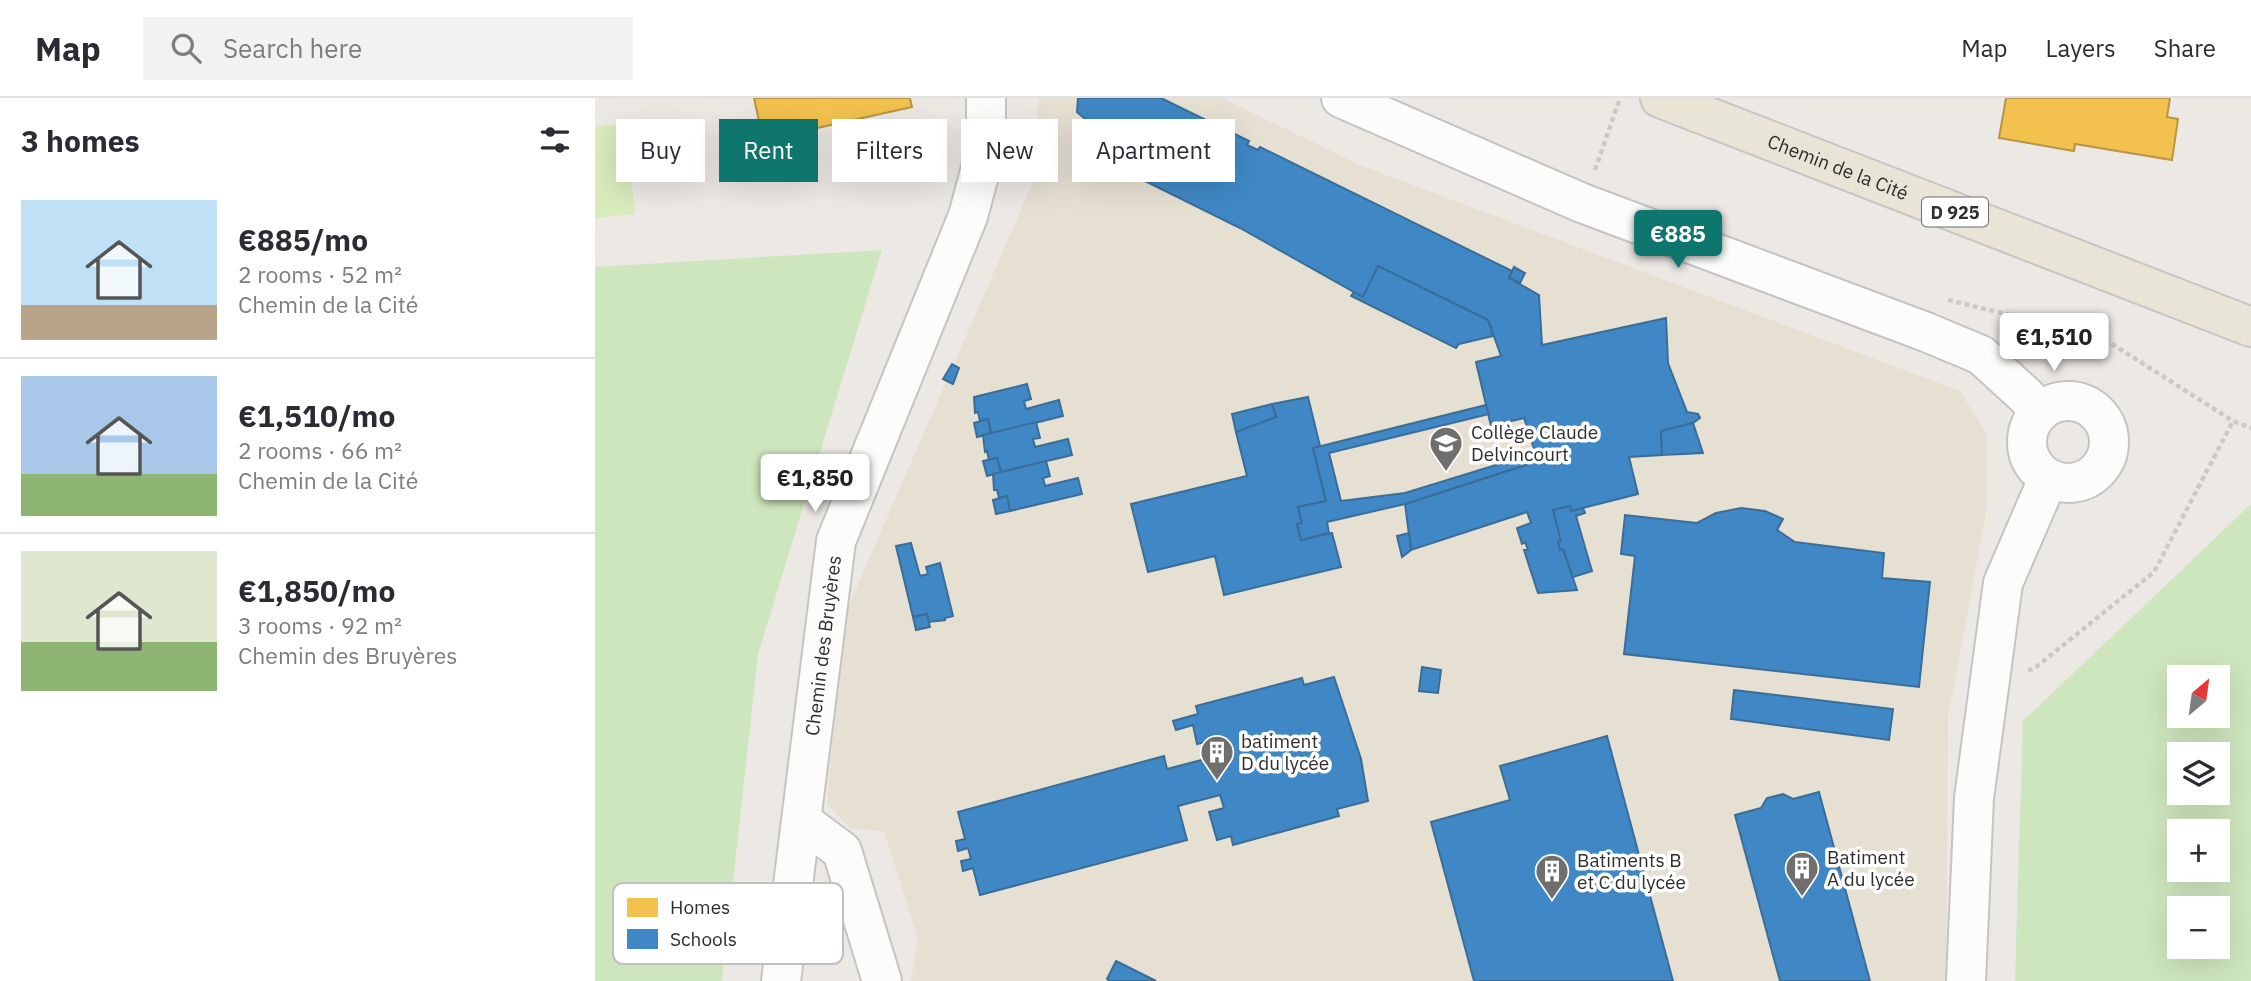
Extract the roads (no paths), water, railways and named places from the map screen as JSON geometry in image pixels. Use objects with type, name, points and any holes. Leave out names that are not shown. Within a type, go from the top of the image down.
[{"type":"main road","name":"Chemin de la Cité","points":[[1660,98],[2251,327]]},
{"type":"street","name":"Chemin des Bruyères","points":[[794,883],[836,541],[959,241],[986,149],[986,98]]},
{"type":"street","points":[[1341,98],[1582,203],[1981,355],[2027,397],[2038,412]]},
{"type":"street","points":[[2077,402],[2090,407],[2101,416],[2107,429],[2107,456],[2089,478],[2062,483],[2048,478],[2038,471],[2030,460],[2027,435],[2030,423],[2038,412],[2050,404],[2077,402]]},
{"type":"street","points":[[1966,981],[1973,798],[2003,583],[2048,478]]},
{"type":"street","points":[[802,821],[842,851],[882,981]]},
{"type":"place","name":"Collège Claude Delvincourt","points":[[1446,473]]},
{"type":"place","name":"batiment D du lycée","points":[[1217,782]]},
{"type":"place","name":"Batiment A du lycée","points":[[1802,898]]},
{"type":"place","name":"Batiments B et C du lycée","points":[[1552,901]]}]
